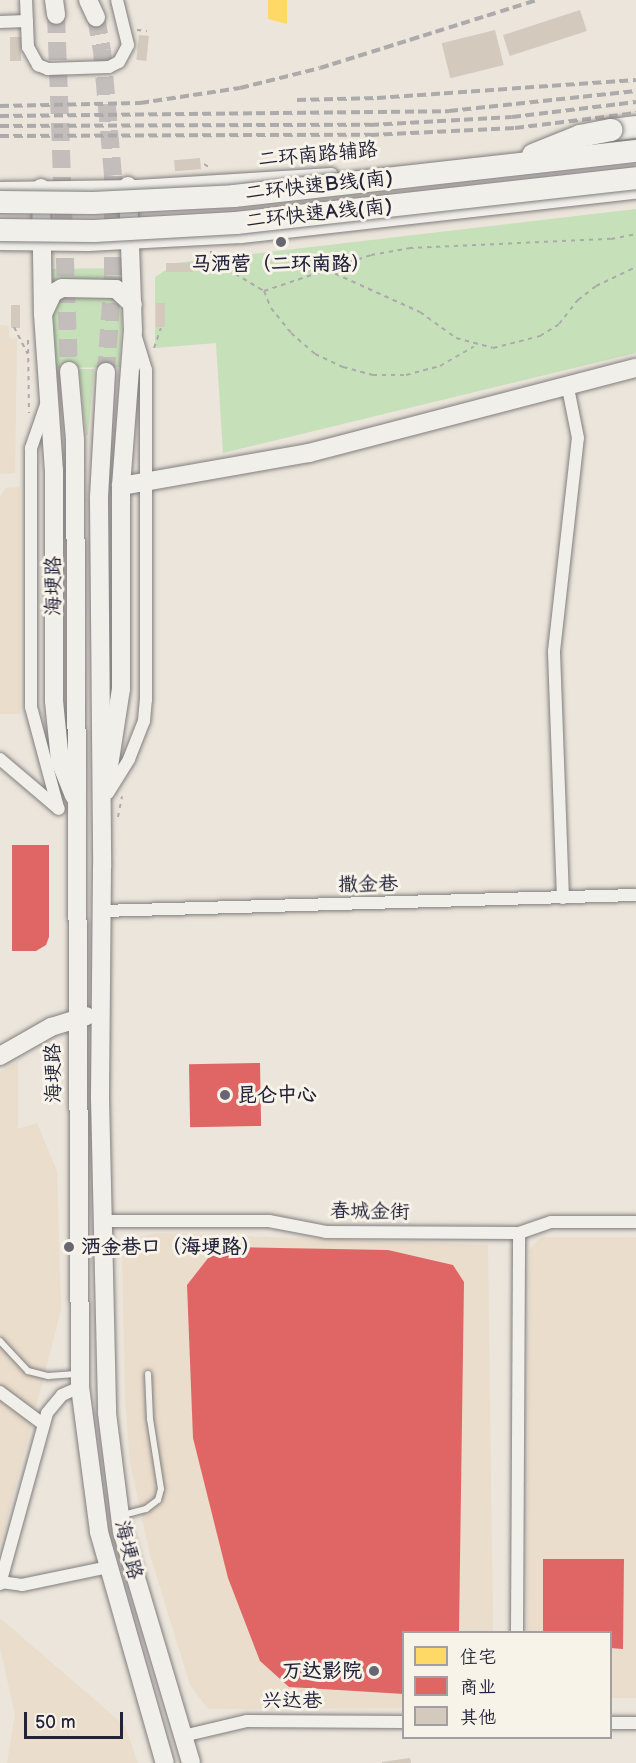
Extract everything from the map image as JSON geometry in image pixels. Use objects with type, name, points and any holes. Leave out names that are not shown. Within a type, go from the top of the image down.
[{"type":"highway","points":[[474,169],[526,158],[580,136],[636,128]]},
{"type":"highway","name":"二环快速B线(南)","points":[[0,202],[185,200],[636,151]]},
{"type":"highway","name":"二环快速A线(南)","points":[[0,230],[94,231],[236,223],[636,178]]},
{"type":"main road","points":[[88,0],[96,17]]},
{"type":"main road","points":[[100,804],[112,760],[121,689],[121,486],[133,331],[128,186]]},
{"type":"main road","points":[[41,188],[43,314],[54,470],[54,700],[60,761],[77,809]]},
{"type":"main road","points":[[43,314],[53,293],[62,288],[116,289],[133,304]]},
{"type":"main road","points":[[121,486],[309,453],[568,388],[636,368]]},
{"type":"main road","name":"海埂路","points":[[69,370],[75,440],[77,809],[75,1016],[80,1380],[95,1509],[109,1567],[165,1763]]},
{"type":"main road","name":"海埂路","points":[[106,372],[99,488],[102,911],[99,1016],[106,1413],[119,1516],[153,1647],[191,1763]]},
{"type":"main road","points":[[0,1056],[75,1016],[99,1016]]},
{"type":"street","points":[[26,0],[28,47],[38,65],[48,69],[109,67],[119,62],[128,45],[117,0]]},
{"type":"street","points":[[0,22],[27,21]]},
{"type":"street","name":"二环南路辅路","points":[[0,188],[128,186],[287,178],[514,154],[636,128]]},
{"type":"street","points":[[0,244],[130,244],[209,239],[636,192]]},
{"type":"street","points":[[100,804],[129,759],[144,721],[146,370],[133,331]]},
{"type":"street","points":[[562,898],[554,651],[578,438],[568,388]]},
{"type":"street","points":[[50,395],[31,448],[31,706],[58,808]]},
{"type":"street","points":[[0,759],[58,808],[77,809]]},
{"type":"street","name":"撒金巷","points":[[102,911],[636,895]]},
{"type":"street","name":"春城金街","points":[[103,1221],[269,1221],[326,1232],[519,1233],[551,1222],[636,1222]]},
{"type":"street","points":[[517,1631],[519,1233]]},
{"type":"street","points":[[80,1380],[62,1395],[47,1413],[0,1582],[22,1585],[109,1567]]},
{"type":"street","points":[[0,1392],[43,1424]]},
{"type":"street","name":"兴达巷","points":[[183,1736],[247,1720],[402,1722]]},
{"type":"street","points":[[612,1723],[636,1723]]},
{"type":"lane","points":[[0,1341],[28,1371],[80,1380]]},
{"type":"lane","points":[[119,1516],[146,1509],[158,1500],[161,1489],[150,1419],[148,1374]]},
{"type":"path","points":[[264,291],[371,255],[410,248],[611,239],[636,234]]},
{"type":"path","points":[[209,239],[212,260]]},
{"type":"path","points":[[194,267],[212,260]]},
{"type":"path","points":[[212,260],[264,291],[271,308],[291,333],[315,354],[343,368],[373,375],[406,375],[440,366],[474,346]]},
{"type":"path","points":[[327,270],[420,312],[456,338],[474,346],[514,346],[540,336],[558,324],[578,300],[596,286],[636,267]]},
{"type":"path","points":[[14,327],[28,355]]},
{"type":"path","points":[[28,333],[31,448]]},
{"type":"shaded area","points":[[0,325],[9,326],[9,338],[17,339],[15,473],[0,474]]},
{"type":"shaded area","points":[[20,487],[20,714],[0,714],[0,496],[6,488]]},
{"type":"shaded area","points":[[18,1061],[18,1129],[37,1123],[57,1171],[61,1310],[0,1546],[0,1072]]},
{"type":"shaded area","points":[[156,1233],[488,1245],[493,1631],[402,1631],[402,1708],[208,1709],[190,1685],[150,1555],[130,1462],[125,1400],[122,1252],[135,1238]]},
{"type":"shaded area","points":[[541,1237],[636,1237],[636,1698],[612,1698],[612,1631],[527,1631],[529,1250]]},
{"type":"shaded area","points":[[0,1618],[125,1726],[138,1763],[7,1763],[15,1714],[0,1648]]},
{"type":"green space","points":[[636,209],[636,353],[223,453],[216,343],[155,348],[155,277],[176,263]]},
{"type":"green space","points":[[120,268],[121,285],[51,288],[47,269]]},
{"type":"green space","points":[[111,294],[122,312],[120,367],[52,368],[52,302],[59,296]]},
{"type":"green space","points":[[79,369],[94,369],[88,435],[86,435]]},
{"type":"building: 住宅","points":[[268,0],[287,0],[287,24],[268,19]]},
{"type":"building: 商业","points":[[12,845],[49,845],[49,937],[46,945],[36,951],[12,951]]},
{"type":"building: 商业","name":"昆仑中心","points":[[260,1063],[261,1126],[190,1127],[189,1064]]},
{"type":"building: 商业","points":[[233,1247],[388,1250],[453,1265],[464,1282],[459,1631],[402,1631],[402,1694],[289,1687],[260,1661],[228,1578],[193,1438],[187,1285],[212,1253]]},
{"type":"building: 商业","points":[[543,1559],[624,1559],[623,1649],[612,1648],[612,1631],[543,1631]]},
{"type":"building: 其他","points":[[580,10],[587,31],[510,56],[503,35]]},
{"type":"building: 其他","points":[[495,30],[504,65],[450,78],[442,43]]},
{"type":"building: 其他","points":[[139,35],[149,36],[146,61],[136,60]]},
{"type":"building: 其他","points":[[10,37],[21,37],[21,61],[10,61]]},
{"type":"building: 其他","points":[[200,158],[201,169],[175,171],[174,160]]},
{"type":"building: 其他","points":[[166,263],[193,263],[193,272],[166,272]]},
{"type":"building: 其他","points":[[156,303],[165,303],[165,327],[156,327]]},
{"type":"building: 其他","points":[[11,305],[20,305],[20,328],[11,328]]},
{"type":"building: 其他","points":[[410,1758],[411,1763],[382,1763],[382,1762]]},
{"type":"tunnel","points":[[56,15],[69,371]]},
{"type":"tunnel","points":[[96,17],[102,50],[113,176],[113,276],[106,372]]},
{"type":"railway","points":[[0,106],[140,103],[240,88],[320,68],[537,0]]},
{"type":"railway","points":[[297,100],[377,98],[636,80]]},
{"type":"railway","points":[[0,116],[449,111],[636,91]]},
{"type":"railway","points":[[0,126],[370,125],[512,117],[636,102]]},
{"type":"railway","points":[[0,136],[370,135],[515,128],[636,113]]},
{"type":"place","name":"马洒营（二环南路）","points":[[281,242]]},
{"type":"place","name":"昆仑中心","points":[[225,1095]]},
{"type":"place","name":"洒金巷口（海埂路）","points":[[69,1247]]},
{"type":"place","name":"万达影院","points":[[374,1671]]}]
